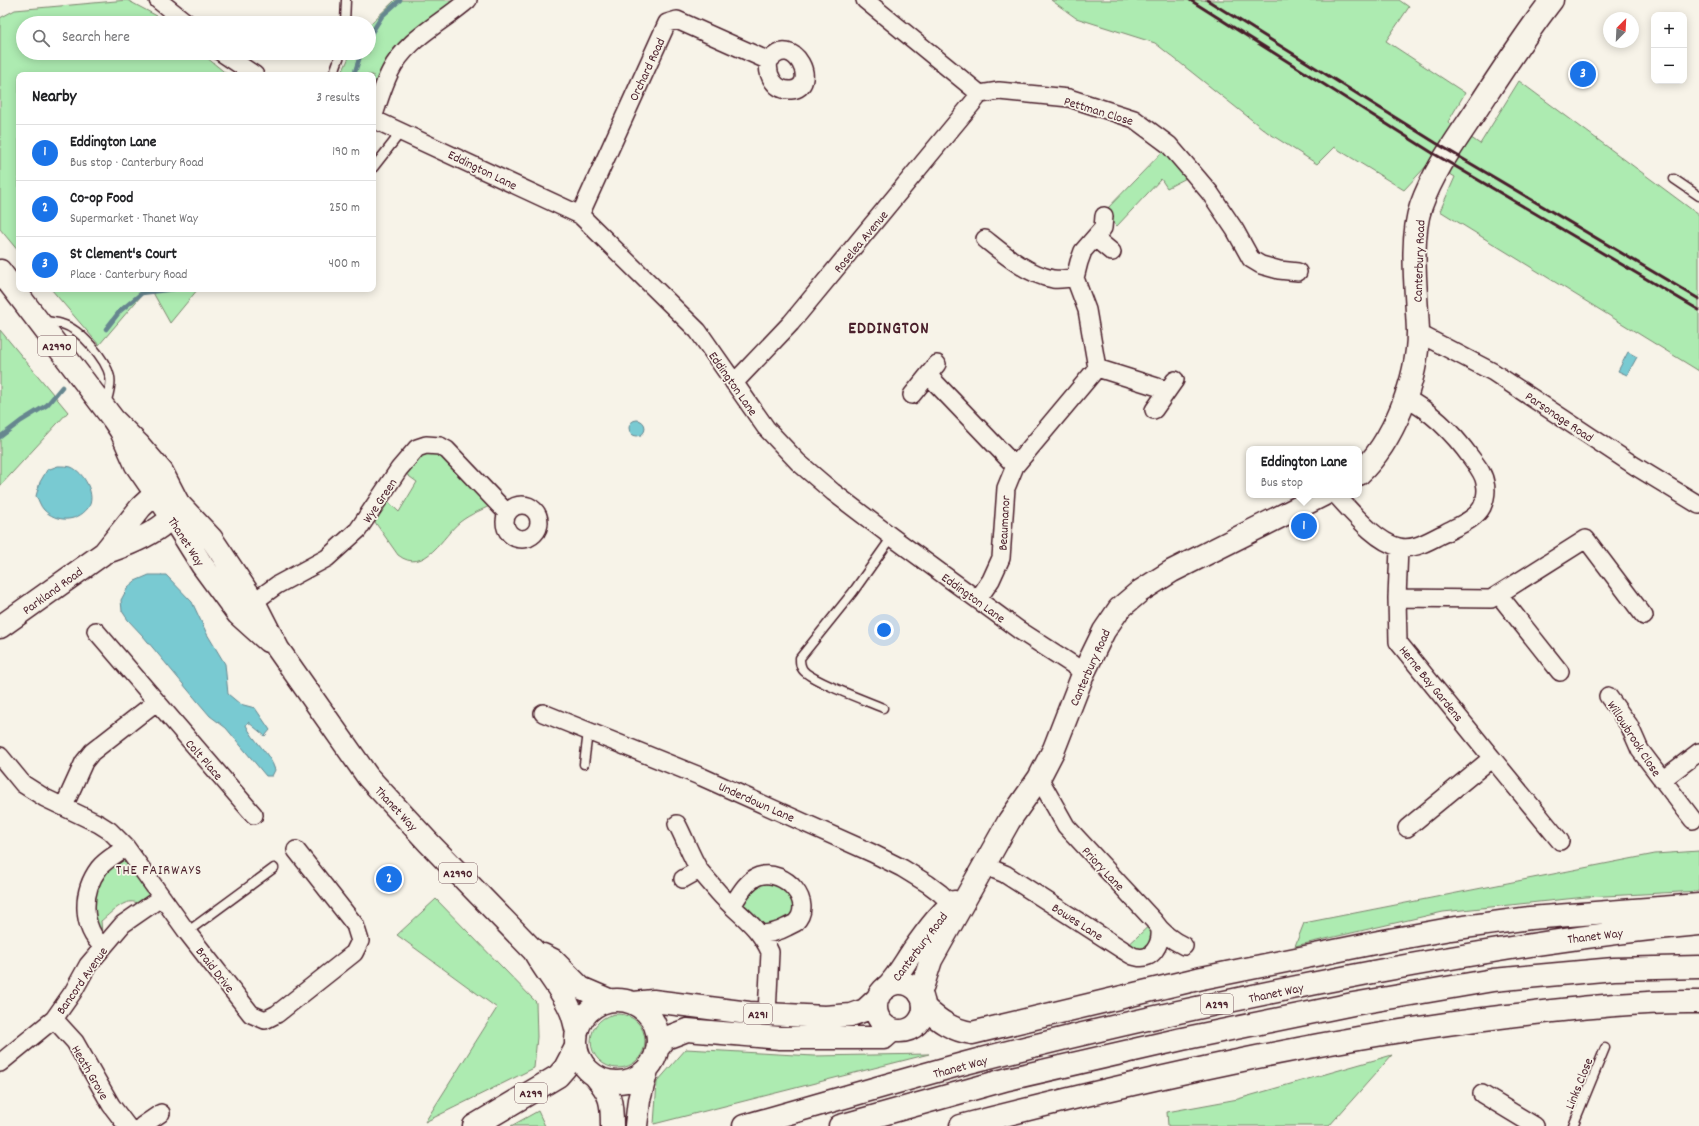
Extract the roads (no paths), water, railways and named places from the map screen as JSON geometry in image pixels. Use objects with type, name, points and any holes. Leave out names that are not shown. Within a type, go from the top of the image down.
[{"type":"main road","name":"Canterbury Road","points":[[1362,471],[1374,457],[1384,442],[1405,398],[1415,357],[1418,333],[1415,256],[1416,224],[1421,206],[1437,172],[1456,138],[1551,0]]},
{"type":"main road","name":"Thanet Way","points":[[3,276],[37,318],[109,414],[162,472],[169,502],[202,565],[246,608],[278,649],[368,777],[428,842],[534,951],[542,967],[567,1003],[571,1012],[576,1040]]},
{"type":"main road","name":"Canterbury Road","points":[[922,1000],[931,960],[955,908],[970,888],[1009,821],[1039,778],[1054,749],[1084,672],[1104,630],[1120,609],[1139,592],[1172,571],[1317,498]]},
{"type":"main road","name":"Parkland Road","points":[[104,553],[125,546],[148,535],[169,502]]},
{"type":"main road","name":"Parkland Road","points":[[0,627],[104,553],[141,507],[169,502]]},
{"type":"main road","name":"A299","points":[[922,1000],[947,1026],[972,1033],[1202,978],[1450,929],[1530,918],[1699,905]]},
{"type":"main road","name":"Canterbury Road","points":[[882,993],[892,982],[932,926],[955,908]]},
{"type":"main road","name":"Thanet Way","points":[[744,1126],[966,1063],[1294,987],[1538,943],[1642,929],[1699,924]]},
{"type":"main road","name":"Thanet Way","points":[[534,951],[553,960],[581,988],[609,1000]]},
{"type":"main road","name":"Thanet Way","points":[[840,1126],[1024,1076],[1182,1039],[1353,1004],[1493,980],[1614,969],[1699,967]]},
{"type":"main road","name":"A291","points":[[634,1003],[653,1001],[724,1011],[825,1017],[840,1016],[865,1010],[882,993],[898,983],[916,989],[922,1000],[923,1014],[914,1026],[908,1030],[893,1030],[884,1038],[814,1039],[687,1030],[666,1038],[658,1048]]},
{"type":"main road","points":[[882,993],[876,1006],[877,1014],[886,1026],[893,1030]]},
{"type":"main road","points":[[596,1077],[612,1082],[628,1081],[638,1077],[647,1070],[654,1060],[658,1048],[658,1034],[654,1021],[645,1011],[634,1003],[622,1000],[609,1000],[598,1004],[588,1011],[581,1021],[576,1040],[580,1059],[587,1069],[607,1090],[610,1097],[612,1125]]},
{"type":"main road","points":[[961,1126],[1084,1094],[1295,1048],[1439,1024],[1608,1005],[1645,1002],[1699,1002]]},
{"type":"main road","name":"A299","points":[[474,1126],[558,1076],[565,1068],[576,1040]]},
{"type":"main road","points":[[636,1126],[639,1100],[647,1070]]},
{"type":"main road","points":[[1021,1126],[1031,1118],[1084,1094]]},
{"type":"street","points":[[158,0],[178,16]]},
{"type":"street","points":[[376,110],[390,72],[400,56],[420,36],[468,0]]},
{"type":"street","points":[[865,0],[980,94]]},
{"type":"street","name":"Orchard Road","points":[[580,215],[667,24],[677,20],[769,60]]},
{"type":"street","points":[[232,60],[250,72]]},
{"type":"street","name":"Pettman Close","points":[[980,94],[999,92],[1069,98],[1134,119],[1169,145],[1210,193],[1235,230],[1251,258],[1261,265],[1279,270],[1298,272]]},
{"type":"street","name":"Roselea Avenue","points":[[734,383],[791,323],[980,94]]},
{"type":"street","name":"Eddington Lane","points":[[376,119],[580,215],[698,331],[766,428],[798,462],[833,492],[892,537],[1020,630],[1084,672]]},
{"type":"street","points":[[1104,216],[1103,228],[1083,251],[1075,278],[1087,310],[1097,368],[1171,385],[1154,410]]},
{"type":"street","points":[[986,237],[1008,257],[1034,273],[1054,279],[1075,278]]},
{"type":"street","points":[[1095,238],[1112,252]]},
{"type":"street","name":"Parsonage Road","points":[[1418,333],[1494,372],[1635,466],[1699,504]]},
{"type":"street","name":"Beaumanor","points":[[978,599],[1001,558],[1006,488],[1015,466],[1097,368]]},
{"type":"street","points":[[912,396],[932,370],[1015,466]]},
{"type":"street","points":[[1339,498],[1367,527],[1385,541],[1399,548],[1423,544],[1468,520],[1477,513],[1482,506],[1485,496],[1486,483],[1481,472],[1462,445],[1431,414],[1405,398]]},
{"type":"street","name":"Wye Green","points":[[246,608],[277,585],[327,558],[358,530],[399,469],[420,446],[440,446],[447,450],[507,513]]},
{"type":"street","points":[[1397,598],[1490,599],[1499,595],[1586,539],[1644,616]]},
{"type":"street","name":"Herne Bay Gardens","points":[[1399,548],[1397,598],[1398,642],[1560,841]]},
{"type":"street","points":[[1499,595],[1560,672]]},
{"type":"street","name":"Colt Place","points":[[96,631],[254,815]]},
{"type":"street","name":"Willowbrook Close","points":[[1608,696],[1629,725],[1640,750],[1693,820]]},
{"type":"street","points":[[64,806],[84,762],[92,752],[156,702]]},
{"type":"street","name":"Underdown Lane","points":[[543,713],[702,777],[878,856],[902,868],[928,884],[955,908]]},
{"type":"street","name":"Willowbrook Close","points":[[1662,780],[1699,752]]},
{"type":"street","name":"Braid Drive","points":[[0,756],[23,784],[45,798],[64,806],[110,831],[126,847],[187,932],[251,1014],[265,1020],[277,1014],[354,953],[360,941],[355,925],[296,850]]},
{"type":"street","points":[[1407,828],[1492,758]]},
{"type":"street","name":"Priory Lane","points":[[1039,778],[1066,826],[1154,921],[1160,930],[1184,946]]},
{"type":"street","points":[[678,824],[699,870],[719,894],[760,934],[770,952],[767,1014]]},
{"type":"street","points":[[103,947],[95,940],[88,926],[86,901],[87,892],[99,869],[105,862],[126,847]]},
{"type":"street","name":"Bowes Lane","points":[[983,865],[1005,874],[1137,958],[1146,957],[1153,953],[1159,944],[1160,930]]},
{"type":"street","points":[[683,879],[699,870]]},
{"type":"street","points":[[732,906],[747,885],[758,877],[770,874],[784,879],[796,889],[801,902],[800,912],[795,922],[782,930],[768,934],[760,934]]},
{"type":"street","name":"Bancord Avenue","points":[[0,1063],[54,1019],[73,992],[88,965],[123,924],[162,897]]},
{"type":"street","name":"Heath Grove","points":[[54,1019],[75,1042],[111,1105],[127,1126]]},
{"type":"street","points":[[1482,1094],[1534,1126]]},
{"type":"street","points":[[142,1126],[161,1113]]},
{"type":"lane","points":[[345,16],[346,0]]},
{"type":"lane","points":[[334,72],[338,60]]},
{"type":"lane","points":[[376,164],[402,131]]},
{"type":"lane","points":[[1674,179],[1699,196]]},
{"type":"lane","points":[[882,708],[815,678],[803,670],[800,664],[800,658],[853,592],[892,537]]},
{"type":"lane","points":[[584,764],[588,732]]},
{"type":"lane","points":[[187,932],[274,868]]},
{"type":"lane","name":"Links Close","points":[[1573,1126],[1605,1048]]},
{"type":"water","points":[[1628,352],[1637,357],[1627,375],[1618,371]]},
{"type":"water","points":[[637,420],[643,422],[645,428],[643,434],[637,436],[631,434],[629,428],[631,422]]},
{"type":"water","points":[[58,466],[71,467],[76,470],[88,485],[90,491],[91,497],[88,508],[83,513],[72,518],[60,519],[49,514],[43,508],[36,496],[40,482],[47,470]]},
{"type":"water","points":[[149,575],[166,575],[192,602],[207,634],[225,664],[228,694],[240,704],[255,708],[270,730],[265,736],[248,722],[246,725],[273,764],[275,770],[272,776],[266,776],[226,728],[210,716],[122,611],[121,600],[128,587],[135,581]]},
{"type":"waterway","points":[[376,26],[382,16],[400,0]]},
{"type":"waterway","points":[[355,72],[359,60]]},
{"type":"waterway","points":[[106,329],[120,311],[142,293],[150,292]]},
{"type":"waterway","points":[[0,437],[21,421],[47,405],[62,387]]},
{"type":"railway","points":[[1190,0],[1431,152],[1699,310]]},
{"type":"railway","points":[[1207,0],[1436,143],[1699,299]]},
{"type":"place","name":"St Clement's Court","points":[[1583,74]]},
{"type":"place","name":"Eddington Lane","points":[[1304,526]]},
{"type":"place","name":"Co-op Food","points":[[389,879]]},
{"type":"district","name":"EDDINGTON","points":[[889,327]]},
{"type":"district","name":"THE FAIRWAYS","points":[[159,869]]}]
